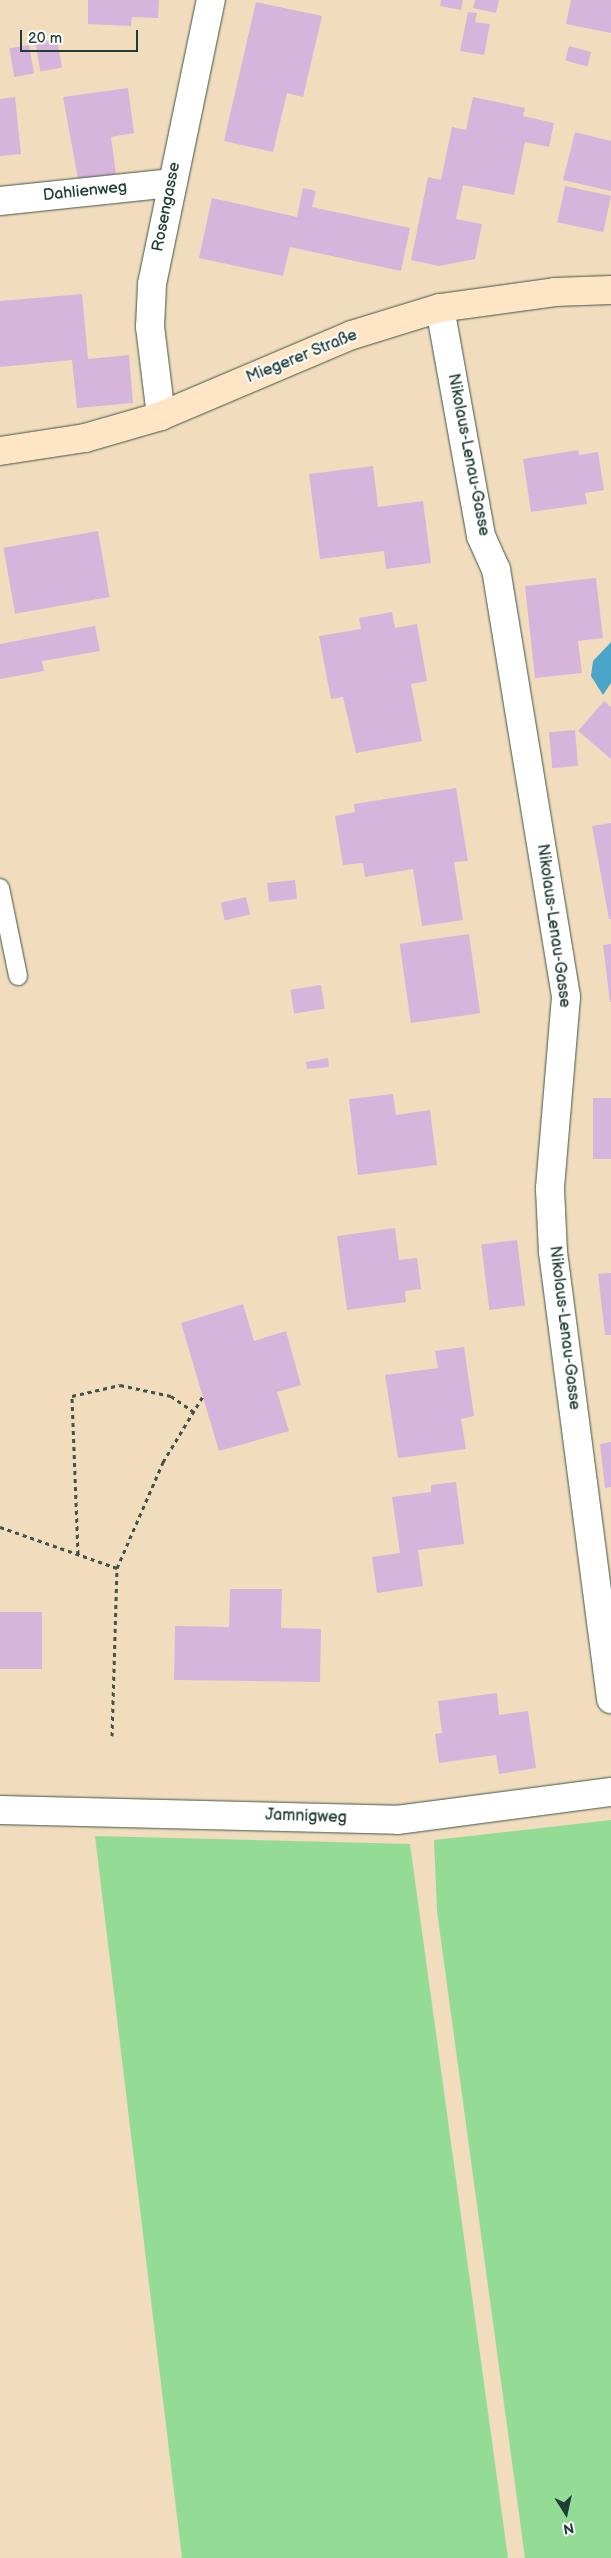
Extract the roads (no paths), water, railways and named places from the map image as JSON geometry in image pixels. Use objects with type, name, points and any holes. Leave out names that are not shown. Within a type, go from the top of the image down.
[{"type":"main road","name":"Miegerer Straße","points":[[0,451],[85,438],[161,416],[352,335],[440,308],[555,292],[611,290]]},
{"type":"street","name":"Rosengasse","points":[[161,416],[150,327],[152,284],[170,183],[210,0]]},
{"type":"street","name":"Dahlienweg","points":[[0,201],[170,183]]},
{"type":"street","name":"Nikolaus-Lenau-Gasse","points":[[440,308],[481,536],[496,569],[566,996],[550,1189],[553,1252],[611,1699]]},
{"type":"street","name":"Jamnigweg","points":[[0,1810],[396,1820],[611,1792]]},
{"type":"lane","points":[[0,888],[18,976]]},
{"type":"water","points":[[611,642],[611,683],[603,695],[591,676],[593,661]]}]
